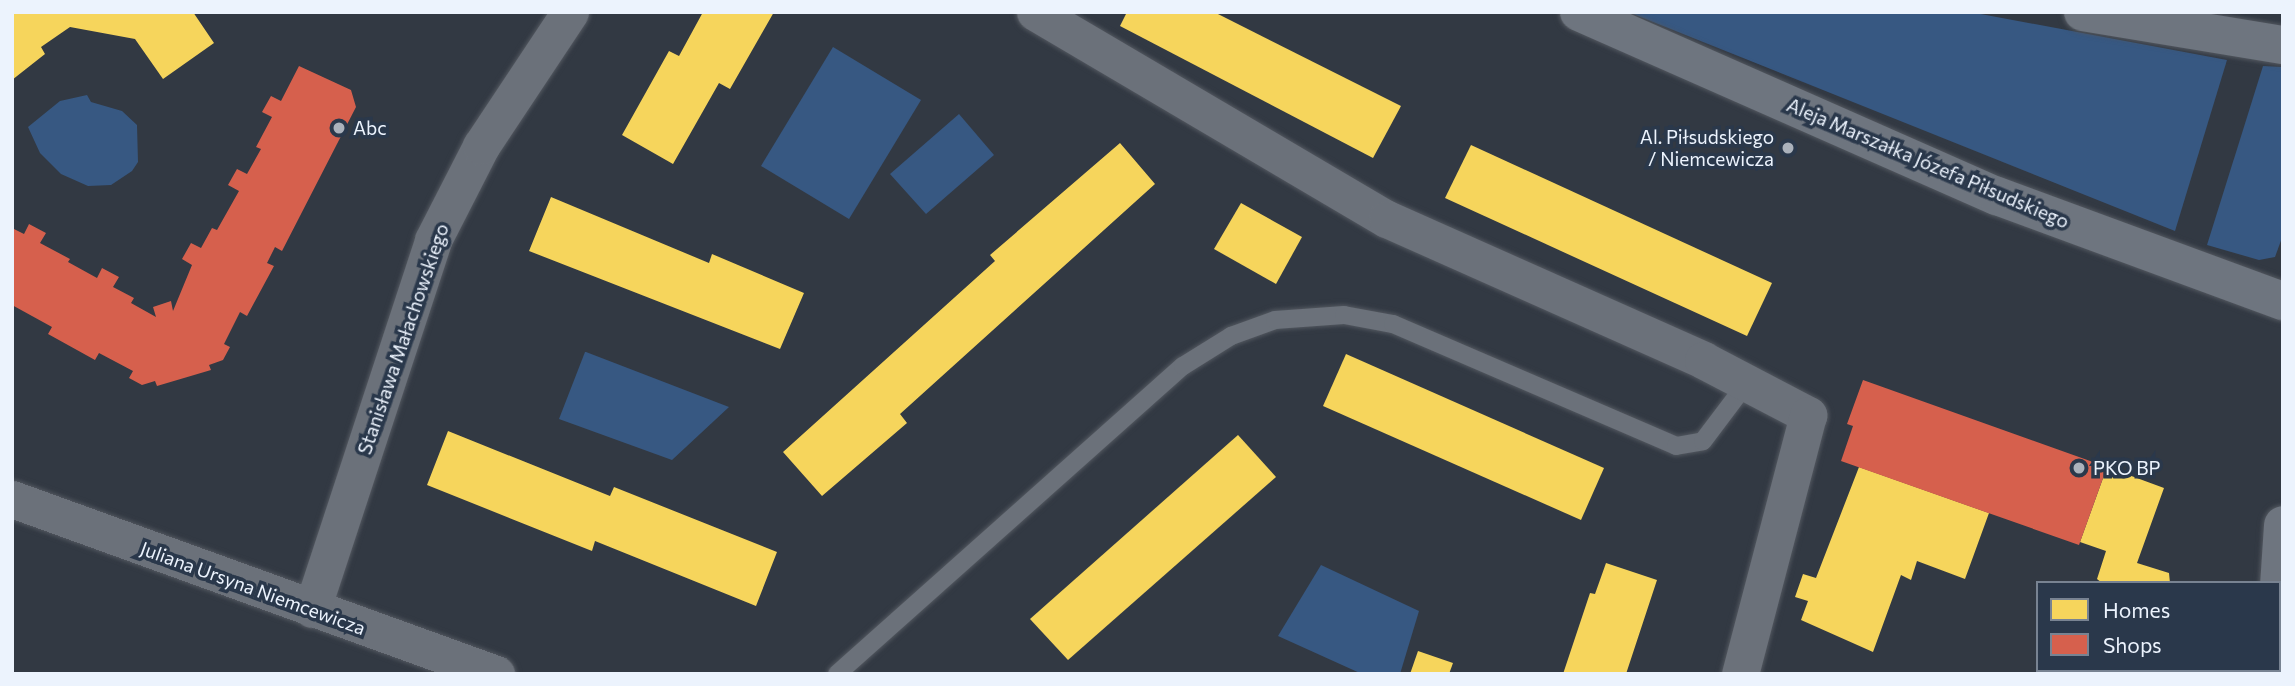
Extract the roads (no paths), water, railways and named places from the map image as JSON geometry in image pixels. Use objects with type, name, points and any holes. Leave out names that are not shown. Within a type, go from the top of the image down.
[{"type":"street","name":"Stanisława Małachowskiego","points":[[312,609],[433,240],[481,146],[570,12]]},
{"type":"street","points":[[1035,12],[1387,219],[1703,360],[1808,415],[1740,674]]},
{"type":"street","name":"Aleja Marszałka Józefa Piłsudskiego","points":[[1578,12],[1997,196],[2283,301]]},
{"type":"street","points":[[2082,12],[2283,45]]},
{"type":"street","name":"Juliana Ursyna Niemcewicza","points":[[12,499],[496,674]]},
{"type":"street","points":[[2279,581],[2283,525]]},
{"type":"lane","points":[[837,674],[1183,366],[1231,336],[1275,320],[1345,315],[1393,324],[1676,446],[1703,441],[1746,384]]},
{"type":"place","name":"Abc","points":[[339,128]]},
{"type":"place","name":"Al. Piłsudskiego / Niemcewicza","points":[[1788,148]]},
{"type":"place","name":"PKO BP","points":[[2079,468]]}]
